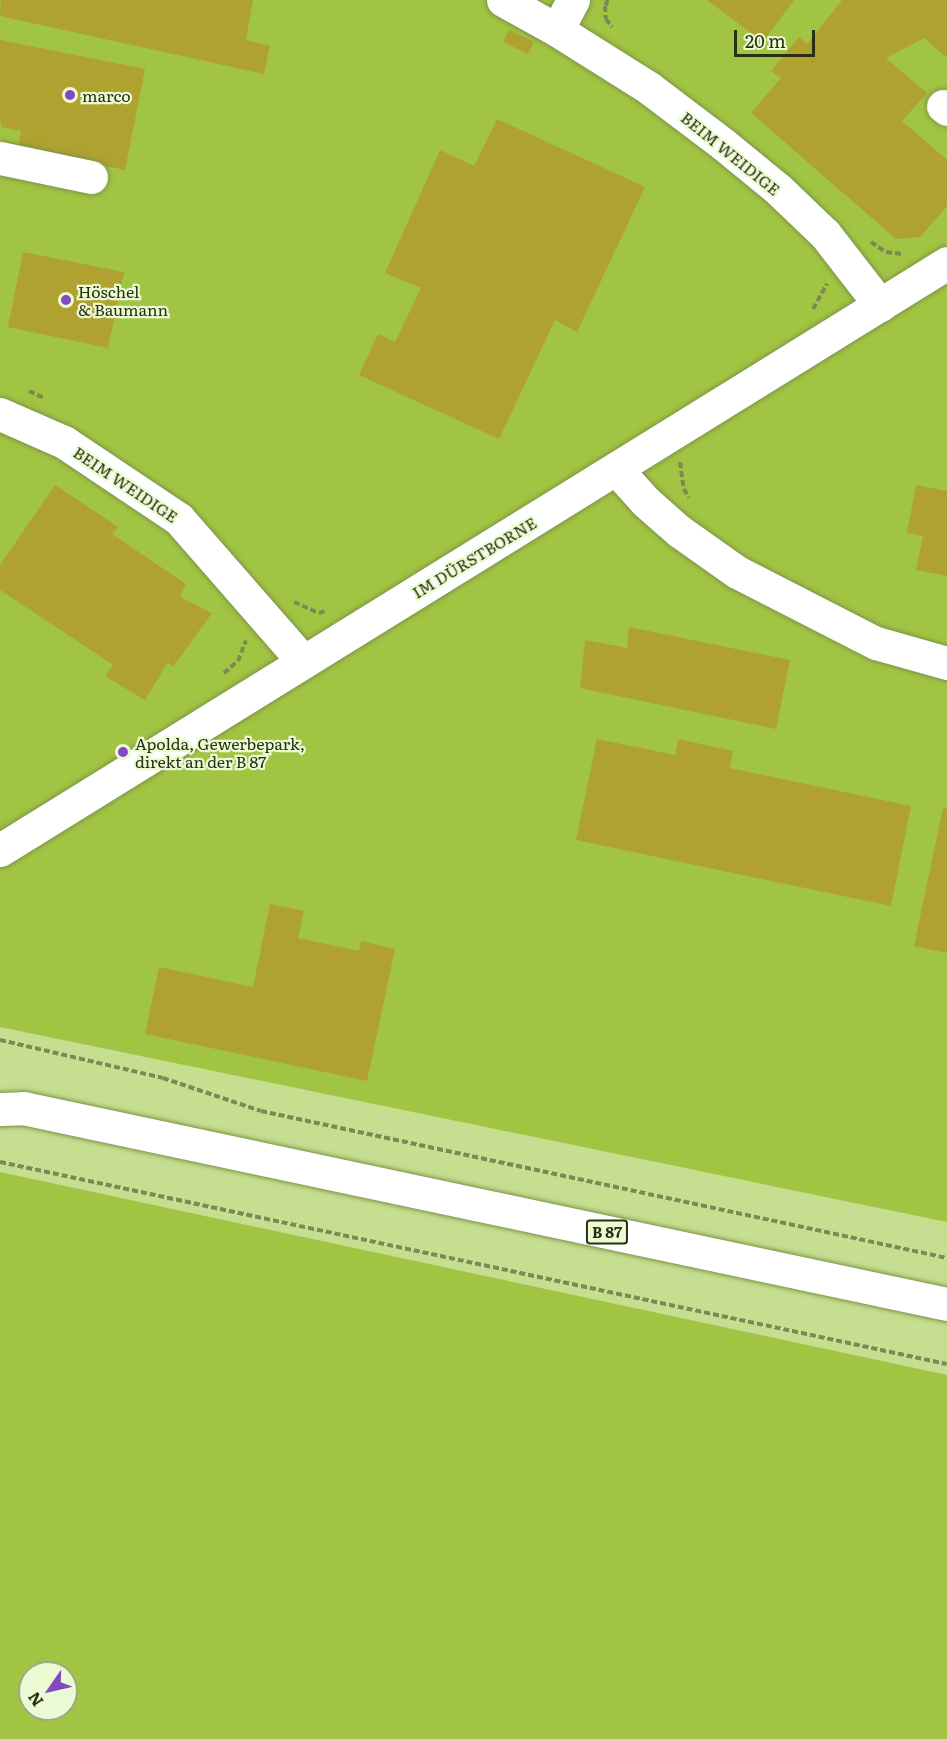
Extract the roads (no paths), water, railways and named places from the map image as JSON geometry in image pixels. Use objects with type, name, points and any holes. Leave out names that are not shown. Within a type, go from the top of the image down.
[{"type":"street","name":"BEIM WEIDIGE","points":[[503,0],[557,30],[649,88],[723,144],[778,189],[825,234],[880,305]]},
{"type":"street","points":[[557,30],[573,0]]},
{"type":"street","points":[[0,158],[91,177]]},
{"type":"street","name":"IM DÜRSTBORNE","points":[[0,850],[303,661],[617,470],[947,263]]},
{"type":"street","name":"BEIM WEIDIGE","points":[[0,414],[64,442],[179,519],[267,616],[303,661]]},
{"type":"street","points":[[617,470],[646,502],[679,531],[737,572],[876,643],[947,663]]},
{"type":"street","name":"B 87","points":[[8,1104],[947,1304]]},
{"type":"place","name":"marco","points":[[70,95]]},
{"type":"place","name":"Höschel & Baumann","points":[[66,300]]},
{"type":"place","name":"Apolda, Gewerbepark, direkt an der B 87","points":[[123,752]]}]
